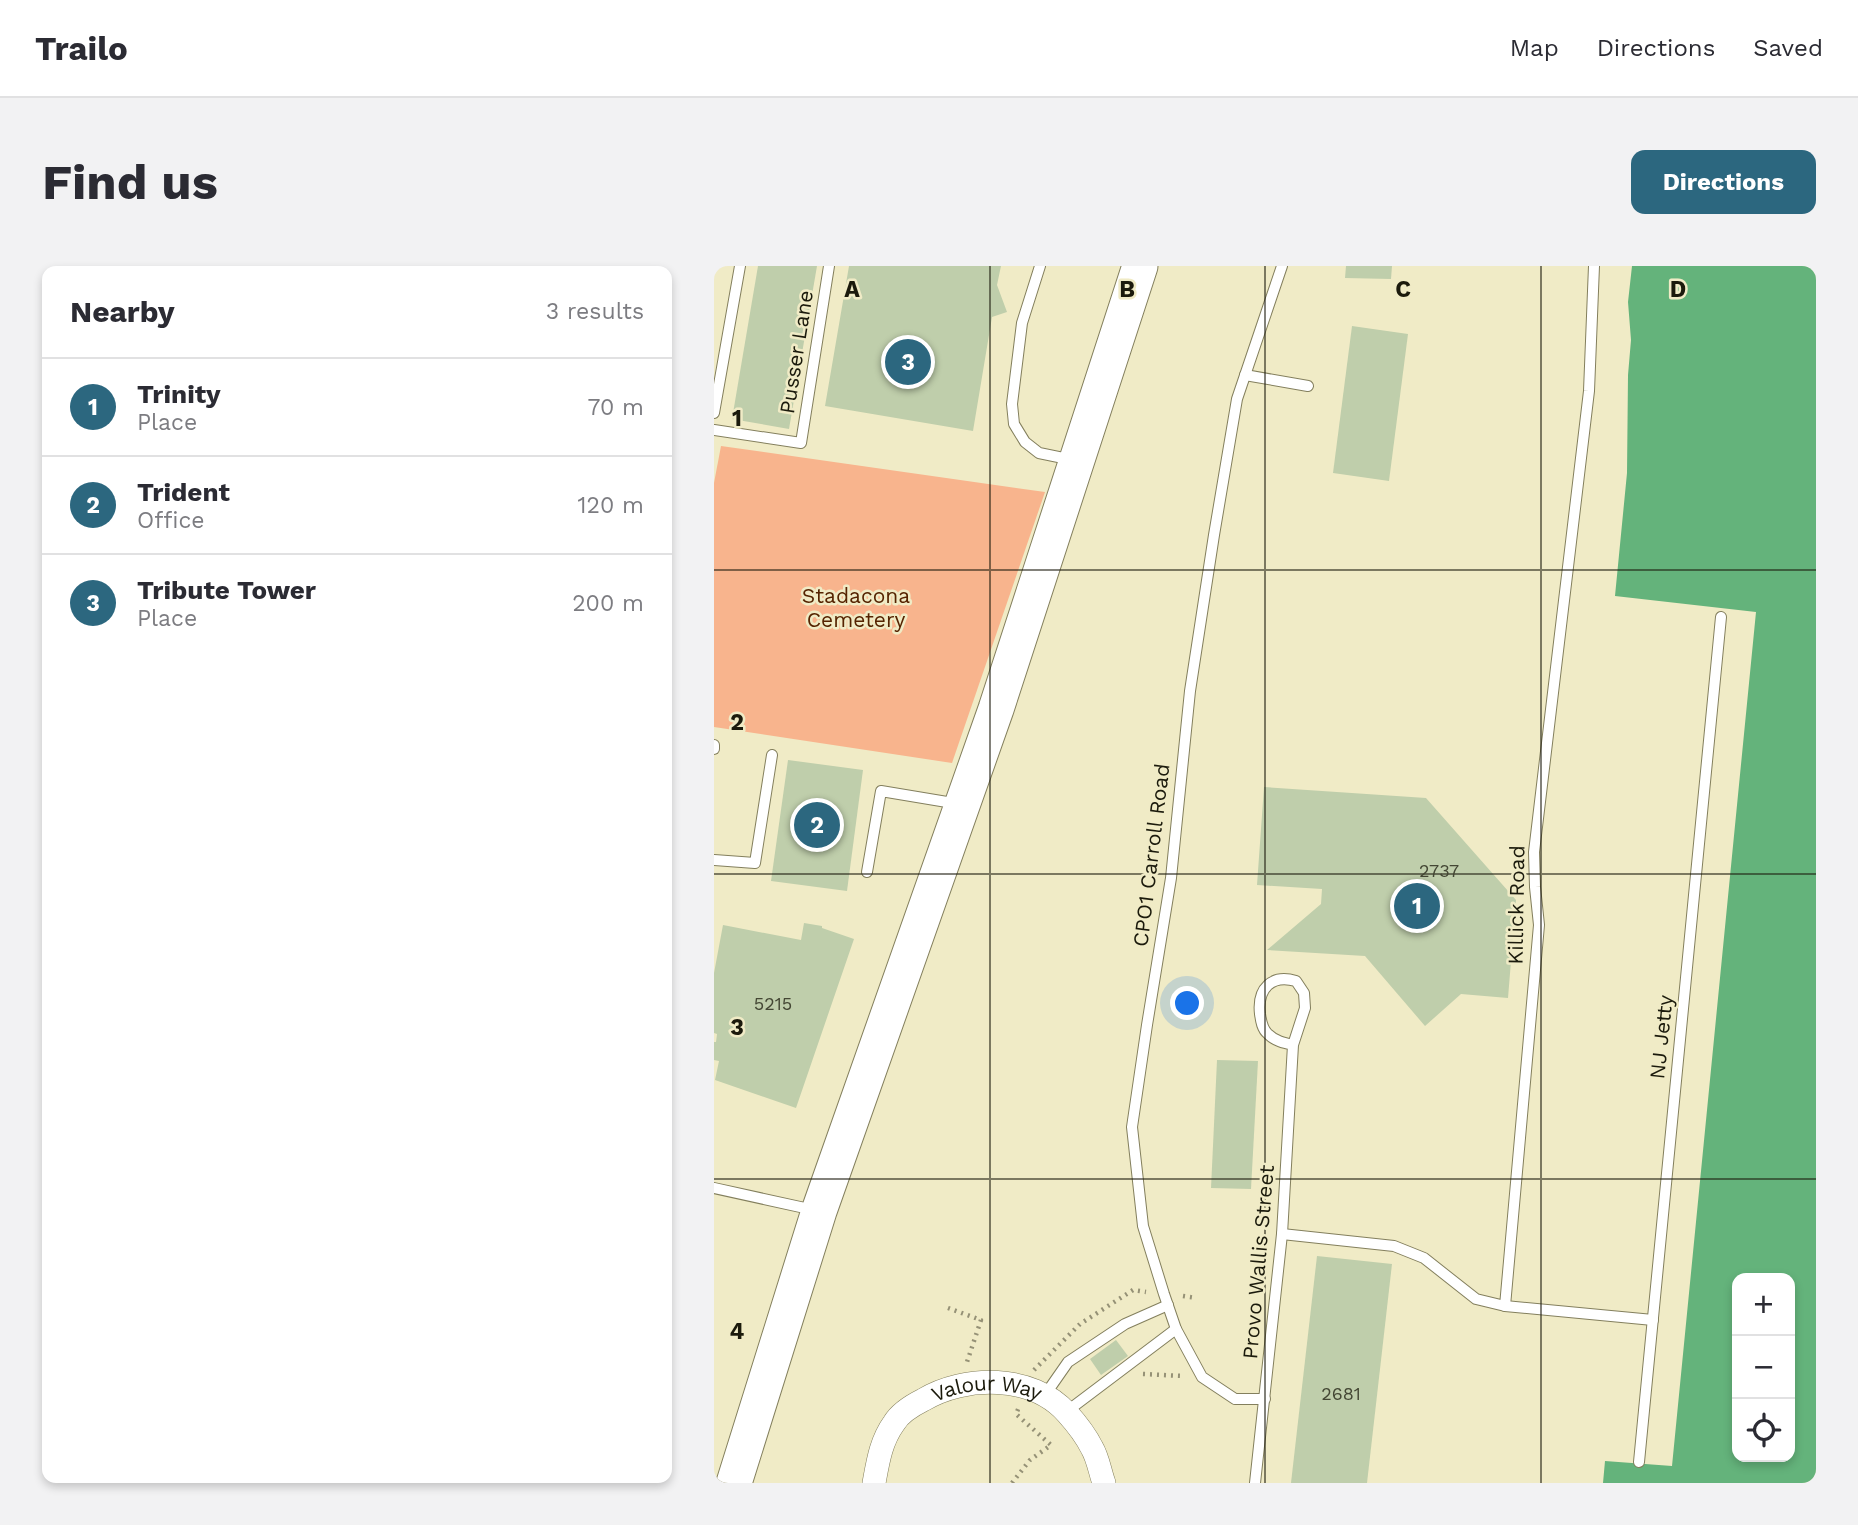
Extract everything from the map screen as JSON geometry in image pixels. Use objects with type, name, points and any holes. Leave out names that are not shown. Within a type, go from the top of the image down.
[{"type":"main road","points":[[734,1483],[820,1211],[996,709],[1140,266]]},
{"type":"street","name":"Valour Way","points":[[874,1483],[882,1444],[895,1420],[936,1392],[960,1385],[987,1382],[1027,1388],[1045,1395],[1066,1412],[1092,1448],[1104,1483]]},
{"type":"lane","points":[[714,413],[740,266]]},
{"type":"lane","name":"Pusser Lane","points":[[714,430],[801,443],[829,266]]},
{"type":"lane","points":[[1040,266],[1022,323],[1012,404],[1014,424],[1025,442],[1039,453],[1076,461]]},
{"type":"lane","name":"CPO1 Carroll Road","points":[[1265,1399],[1235,1399],[1202,1377],[1177,1329],[1143,1226],[1132,1127],[1171,878],[1190,691],[1213,534],[1237,398],[1282,266]]},
{"type":"lane","name":"Killick Road","points":[[1505,1306],[1539,925],[1534,852],[1590,391],[1594,266]]},
{"type":"lane","points":[[1245,375],[1307,386]]},
{"type":"lane","name":"NJ Jetty","points":[[1639,1462],[1721,617]]},
{"type":"lane","points":[[714,860],[755,863],[772,755]]},
{"type":"lane","points":[[867,872],[881,791],[962,805]]},
{"type":"lane","name":"Provo Wallis Street","points":[[1255,1483],[1282,1234],[1293,1045],[1305,1008],[1304,993],[1296,981],[1283,978],[1270,982],[1262,992],[1259,1005],[1261,1023],[1266,1034],[1293,1045]]},
{"type":"lane","points":[[714,1188],[820,1211]]},
{"type":"lane","points":[[1282,1234],[1394,1246],[1423,1258],[1476,1299],[1505,1306],[1653,1320]]},
{"type":"lane","points":[[1045,1395],[1068,1362],[1125,1324],[1168,1305]]},
{"type":"lane","points":[[1066,1412],[1177,1329]]},
{"type":"path","points":[[948,1308],[981,1320],[960,1385]]},
{"type":"path","points":[[1134,1377],[1140,1373],[1202,1377]]},
{"type":"green space","name":"Stadacona Cemetery","points":[[721,446],[1045,492],[952,763],[714,727],[714,483]]},
{"type":"shaded area","points":[[1632,266],[1816,266],[1816,1483],[1603,1483],[1605,1461],[1672,1466],[1756,612],[1615,596],[1627,473],[1631,340],[1628,302]]},
{"type":"building","points":[[758,266],[817,266],[789,429],[732,419]]},
{"type":"building","points":[[849,266],[1001,266],[997,285],[1007,312],[992,317],[973,431],[825,406]]},
{"type":"building","points":[[1346,266],[1392,266],[1391,279],[1345,278]]},
{"type":"building","points":[[1352,326],[1408,334],[1389,481],[1333,473]]},
{"type":"building","points":[[788,760],[863,770],[847,891],[771,881]]},
{"type":"building","points":[[1264,787],[1426,798],[1516,900],[1508,998],[1461,994],[1425,1026],[1365,956],[1267,950],[1321,904],[1322,889],[1257,885]]},
{"type":"building","points":[[804,923],[822,926],[854,939],[796,1108],[715,1080],[719,1061],[714,1060],[717,1034],[714,1033],[714,973],[723,925],[801,940]]},
{"type":"building","points":[[1217,1060],[1258,1061],[1251,1189],[1211,1188]]},
{"type":"building","points":[[1317,1256],[1392,1264],[1367,1483],[1291,1483]]},
{"type":"building","points":[[1116,1340],[1128,1356],[1101,1375],[1090,1359]]},
{"type":"place","name":"Tribute Tower","points":[[908,362]]},
{"type":"place","name":"Trident","points":[[817,825]]},
{"type":"place","name":"Trinity","points":[[1417,906]]}]
